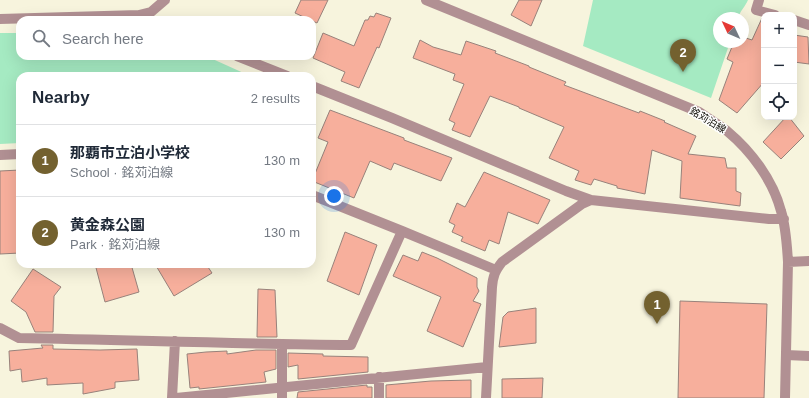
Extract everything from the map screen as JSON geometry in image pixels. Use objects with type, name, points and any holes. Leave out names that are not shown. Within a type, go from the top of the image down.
[{"type":"street","points":[[104,16],[139,15],[151,12],[165,0]]},
{"type":"street","name":"銘苅泊線","points":[[426,0],[699,112],[726,130],[749,153],[769,181],[784,219],[788,262],[785,398]]},
{"type":"street","points":[[760,0],[756,10],[764,12]]},
{"type":"street","points":[[0,19],[16,19]]},
{"type":"street","points":[[797,21],[809,24]]},
{"type":"street","points":[[247,60],[277,72]]},
{"type":"street","points":[[316,88],[591,200],[769,219],[784,219]]},
{"type":"street","points":[[0,155],[16,154]]},
{"type":"street","points":[[316,198],[496,270]]},
{"type":"street","points":[[486,398],[492,287],[493,277],[496,270],[502,262],[573,210],[591,200]]},
{"type":"street","points":[[0,328],[19,338],[351,345],[402,231]]},
{"type":"street","points":[[788,262],[809,261]]},
{"type":"street","points":[[172,398],[175,341]]},
{"type":"street","points":[[282,344],[282,398]]},
{"type":"street","points":[[786,355],[809,356]]},
{"type":"street","points":[[176,398],[487,367]]},
{"type":"street","points":[[379,377],[379,398]]},
{"type":"green space","points":[[593,0],[748,0],[741,12],[713,12],[713,48],[728,48],[711,98],[583,46]]},
{"type":"green space","points":[[0,33],[16,33],[16,60],[215,60],[241,72],[16,72],[16,143],[0,144]]},
{"type":"building","points":[[301,0],[328,0],[317,23],[316,16],[302,16],[295,13]]},
{"type":"building","points":[[519,0],[542,0],[531,26],[511,15]]},
{"type":"building","points":[[376,13],[391,18],[379,48],[377,47],[359,88],[341,81],[345,72],[316,59],[316,50],[323,33],[354,46],[365,20],[368,20],[370,16],[374,17]]},
{"type":"building","points":[[761,20],[761,85],[737,113],[719,100],[733,62],[727,59],[732,48],[749,48],[749,39],[752,40]]},
{"type":"building","points":[[797,35],[808,37],[809,64],[797,62]]},
{"type":"building","points":[[420,40],[433,47],[461,55],[466,41],[496,51],[495,53],[566,82],[564,85],[639,113],[640,111],[696,136],[688,154],[725,158],[727,168],[736,168],[736,191],[741,193],[740,206],[680,198],[682,161],[652,150],[645,194],[617,188],[617,186],[594,179],[591,185],[575,180],[579,171],[549,158],[564,127],[490,96],[470,137],[452,130],[455,123],[449,120],[464,84],[453,80],[455,74],[413,58]]},
{"type":"building","points":[[330,110],[452,158],[441,181],[394,163],[391,170],[370,161],[354,198],[316,183],[316,171],[328,142],[318,138]]},
{"type":"building","points":[[783,120],[791,120],[804,136],[781,159],[763,142]]},
{"type":"building","points":[[16,170],[16,253],[0,254],[0,171]]},
{"type":"building","points":[[484,172],[550,200],[538,224],[508,212],[499,244],[489,240],[485,251],[461,241],[463,237],[452,232],[455,225],[449,222],[457,203],[465,207]]},
{"type":"building","points":[[345,232],[377,245],[359,295],[327,281]]},
{"type":"building","points":[[422,252],[477,278],[477,287],[479,291],[473,301],[481,304],[463,347],[427,331],[441,297],[393,276],[403,255],[418,261]]},
{"type":"building","points":[[96,268],[132,268],[139,292],[105,302]]},
{"type":"building","points":[[157,268],[209,268],[212,273],[174,296]]},
{"type":"building","points":[[33,269],[61,287],[54,296],[53,332],[35,332],[26,312],[11,301]]},
{"type":"building","points":[[258,289],[275,290],[277,337],[257,337]]},
{"type":"building","points":[[680,301],[767,304],[764,398],[678,398]]},
{"type":"building","points":[[536,308],[536,343],[499,347],[503,317],[508,312]]},
{"type":"building","points":[[41,345],[53,345],[53,349],[137,349],[139,380],[115,382],[115,388],[83,394],[83,383],[47,385],[47,378],[22,382],[21,369],[10,371],[9,351],[43,348]]},
{"type":"building","points":[[256,350],[276,350],[276,369],[264,372],[266,382],[199,389],[199,387],[190,388],[187,354],[227,351],[227,354]]},
{"type":"building","points":[[288,353],[323,354],[323,356],[368,357],[368,372],[298,379],[298,365],[288,367]]},
{"type":"building","points":[[543,378],[542,398],[502,398],[502,379]]},
{"type":"building","points":[[471,380],[471,398],[386,398],[386,385],[431,381]]},
{"type":"building","points":[[367,385],[367,387],[372,387],[372,398],[297,398],[298,392]]},
{"type":"place","name":"黄金森公園","points":[[683,72]]},
{"type":"place","name":"那覇市立泊小学校","points":[[657,324]]}]
